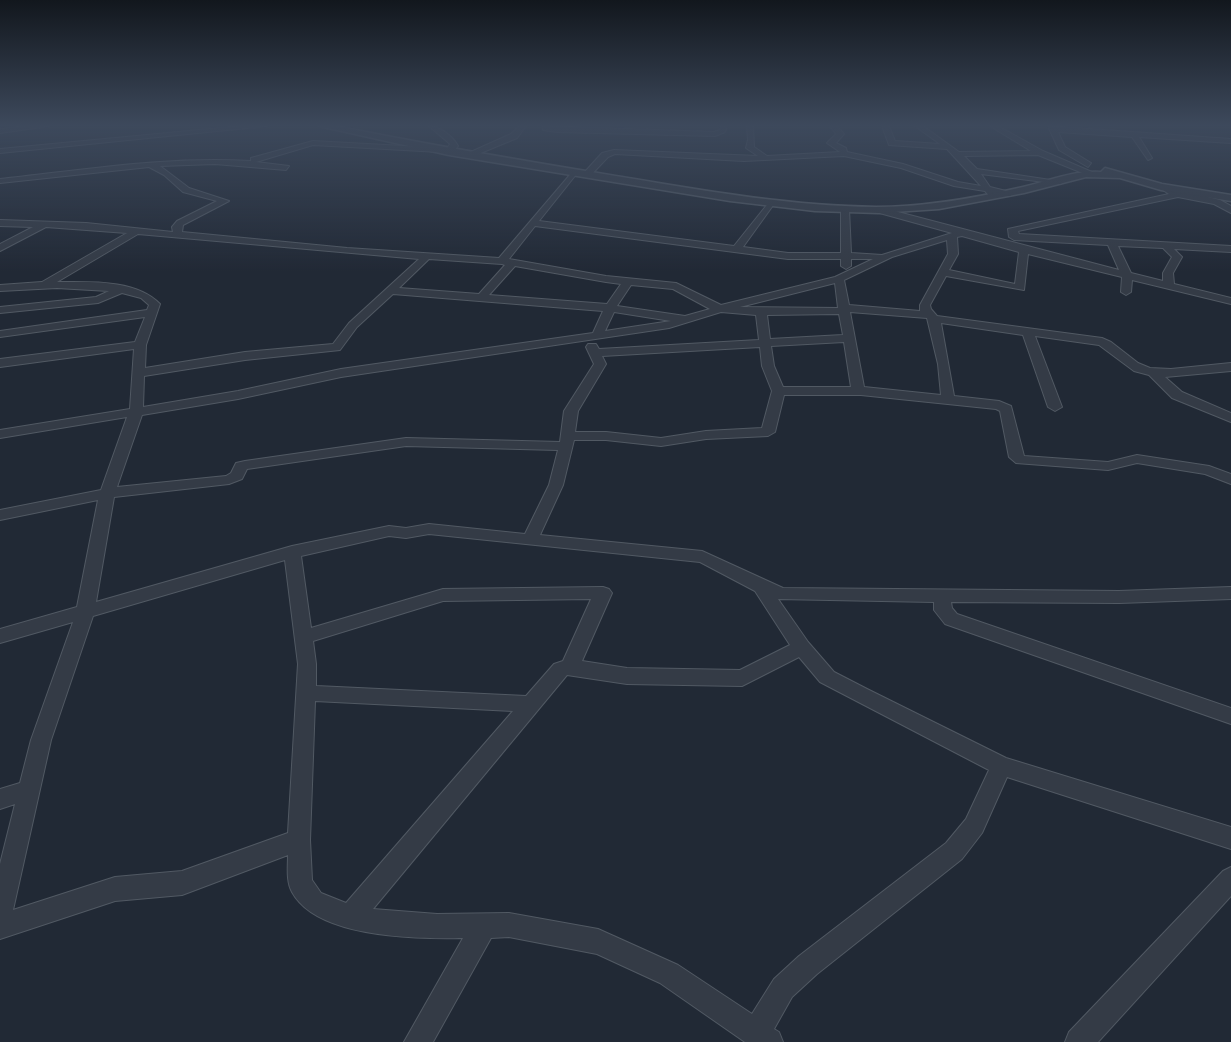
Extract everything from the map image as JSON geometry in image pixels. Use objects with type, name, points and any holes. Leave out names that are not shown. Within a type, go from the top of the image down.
[{"type":"street","points":[[0,193],[22,175]]},
{"type":"street","points":[[0,181],[56,175]]},
{"type":"street","points":[[169,175],[186,190],[225,201],[180,223],[177,227],[178,234]]},
{"type":"street","points":[[481,298],[533,223],[572,175]]},
{"type":"street","points":[[591,175],[769,204],[880,210],[939,206],[990,193],[1010,193],[1060,182],[1079,175]]},
{"type":"street","points":[[929,175],[990,193]]},
{"type":"street","points":[[976,175],[990,193]]},
{"type":"street","points":[[1002,175],[1060,182]]},
{"type":"street","points":[[1109,175],[1161,187],[1231,198]]},
{"type":"street","points":[[1161,187],[1175,195],[1223,204],[1231,210]]},
{"type":"street","points":[[1012,242],[1013,229],[1175,195]]},
{"type":"street","points":[[737,249],[769,204]]},
{"type":"street","points":[[845,209],[845,258],[842,277],[844,309],[858,391]]},
{"type":"street","points":[[880,210],[958,234],[1012,242],[1112,243],[1231,249]]},
{"type":"street","points":[[0,223],[138,230],[507,262],[676,286],[696,299],[720,309],[761,312],[844,309],[931,317],[1102,342],[1111,346],[1136,367],[1154,373],[1231,367]]},
{"type":"street","points":[[533,223],[788,256],[845,258],[889,255]]},
{"type":"street","points":[[0,248],[44,224]]},
{"type":"street","points":[[44,285],[138,230]]},
{"type":"street","points":[[0,434],[238,395],[341,373],[652,329],[842,277],[889,255],[958,234]]},
{"type":"street","points":[[948,399],[944,364],[925,304],[953,254],[958,234]]},
{"type":"street","points":[[1012,242],[1024,250],[1231,301]]},
{"type":"street","points":[[1112,243],[1126,276],[1126,292]]},
{"type":"street","points":[[1166,246],[1177,257],[1168,273],[1169,286]]},
{"type":"street","points":[[943,272],[1020,288],[1024,250]]},
{"type":"street","points":[[138,373],[245,356],[336,347],[353,325],[426,257]]},
{"type":"street","points":[[531,538],[552,497],[571,411],[600,364],[595,354],[593,337],[628,281]]},
{"type":"street","points":[[0,288],[44,285],[121,289],[153,300],[140,345],[136,412],[107,493],[86,612],[49,712],[0,913]]},
{"type":"street","points":[[0,310],[98,300],[121,289]]},
{"type":"street","points":[[389,290],[611,308],[686,319]]},
{"type":"street","points":[[0,515],[107,493],[229,480],[237,476],[245,465],[395,443],[566,441],[606,436],[661,442],[706,435],[762,433],[771,429],[771,409],[778,391],[768,366],[761,312]]},
{"type":"street","points":[[0,334],[151,313]]},
{"type":"street","points":[[1027,331],[1055,407]]},
{"type":"street","points":[[595,354],[851,338]]},
{"type":"street","points":[[0,363],[140,345]]},
{"type":"street","points":[[1154,373],[1177,395],[1231,418]]},
{"type":"street","points":[[778,391],[817,388],[1003,406],[1016,457],[1021,460],[1108,466],[1137,459],[1209,470],[1231,480]]},
{"type":"street","points":[[0,636],[292,552],[389,531],[406,533],[429,528],[702,557],[722,564],[763,590],[783,594],[1119,597],[1231,593]]},
{"type":"street","points":[[292,552],[307,664],[299,840],[300,884],[312,901],[350,917],[437,926],[509,925],[598,942],[669,974],[762,1037],[783,988],[954,851],[974,827],[1001,766]]},
{"type":"street","points":[[763,590],[801,647],[827,677],[1001,766],[1231,838]]},
{"type":"street","points":[[303,637],[443,595],[603,593],[570,667]]},
{"type":"street","points":[[942,595],[943,610],[951,619],[1231,716]]},
{"type":"street","points":[[350,917],[561,669],[570,667],[627,676],[742,678],[801,647]]},
{"type":"street","points":[[306,693],[531,704]]},
{"type":"street","points":[[0,799],[29,790]]},
{"type":"street","points":[[0,927],[115,889],[182,883],[299,840]]},
{"type":"street","points":[[1079,1042],[1231,879]]},
{"type":"street","points":[[418,1042],[484,925]]}]
